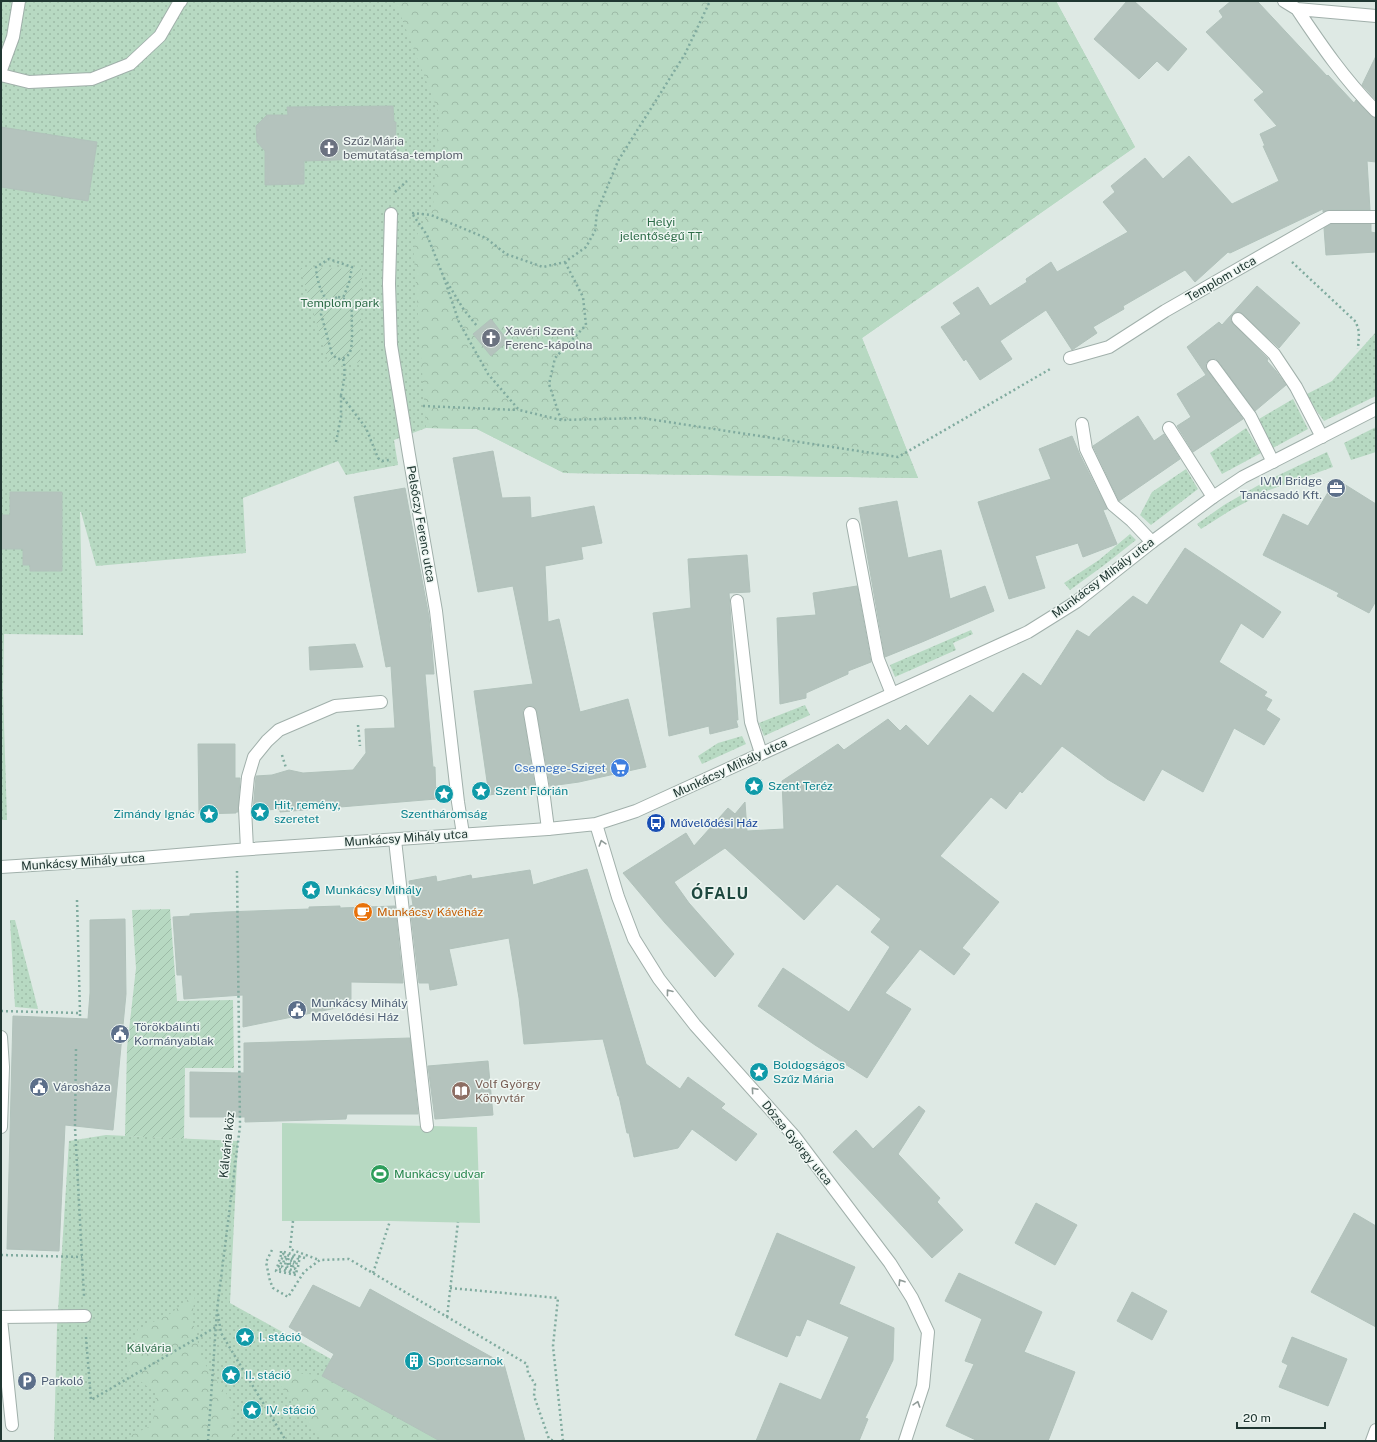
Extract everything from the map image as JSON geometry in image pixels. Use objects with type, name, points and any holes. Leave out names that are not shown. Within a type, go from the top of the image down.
[{"type":"street","points":[[1,70],[13,37],[19,1]]},
{"type":"street","points":[[1,75],[29,82],[92,79],[130,64],[160,36],[181,1]]},
{"type":"street","points":[[1284,1],[1297,10],[1333,62],[1376,111]]},
{"type":"street","points":[[1297,10],[1376,16]]},
{"type":"street","name":"Pelsőczy Ferenc utca","points":[[391,214],[389,284],[391,345],[436,611],[463,834]]},
{"type":"street","name":"Templom utca","points":[[1070,358],[1109,347],[1165,311],[1329,217],[1376,217]]},
{"type":"street","points":[[1238,319],[1274,354],[1296,387],[1322,437]]},
{"type":"street","points":[[1214,366],[1250,416],[1273,462]]},
{"type":"street","name":"Munkácsy Mihály utca","points":[[1,867],[395,840],[596,824],[636,811],[1028,632],[1076,602],[1152,542],[1243,477],[1376,410]]},
{"type":"street","points":[[1082,424],[1086,448],[1113,505],[1132,521],[1152,542]]},
{"type":"street","points":[[1169,428],[1213,497]]},
{"type":"street","points":[[853,525],[878,659],[892,694]]},
{"type":"street","points":[[737,601],[751,722],[761,753]]},
{"type":"street","points":[[242,850],[248,777],[254,757],[267,741],[279,730],[335,706],[381,702]]},
{"type":"street","points":[[530,713],[548,828]]},
{"type":"street","name":"Dózsa György utca","points":[[596,824],[618,897],[634,939],[659,979],[695,1024],[795,1137],[890,1263],[912,1298],[928,1332],[923,1386],[905,1441]]},
{"type":"street","points":[[395,840],[427,1126]]},
{"type":"street","points":[[1,1037],[3,1067],[1,1127]]},
{"type":"street","points":[[12,1425],[5,1392],[1,1318],[85,1316]]},
{"type":"street","points":[[1372,1441],[1376,1430]]},
{"type":"path","points":[[519,410],[488,374],[458,322],[444,278],[427,235],[412,213],[431,216],[486,238],[506,254],[543,267],[565,262],[586,247],[595,231],[597,212],[618,161],[685,54],[710,1]]},
{"type":"path","points":[[394,194],[407,181]]},
{"type":"path","points":[[1276,247],[1356,322],[1359,332],[1358,349]]},
{"type":"path","points":[[327,301],[317,280],[316,267],[329,259],[352,267],[349,283],[343,298]]},
{"type":"path","points":[[561,420],[549,384],[555,358],[586,325],[583,297],[565,262]]},
{"type":"path","points":[[444,278],[464,310],[477,326]]},
{"type":"path","points":[[338,297],[343,298],[350,306],[352,312],[351,350],[343,359],[334,358],[328,341],[321,314],[323,306],[327,301],[338,297]]},
{"type":"path","points":[[336,442],[341,417],[341,395],[344,383],[345,366],[343,359]]},
{"type":"path","points":[[401,405],[519,410],[561,420],[642,418],[898,457],[1048,371]]},
{"type":"path","points":[[341,395],[366,428],[378,458]]},
{"type":"path","points":[[359,730],[360,746]]},
{"type":"path","name":"Kálvária köz","points":[[208,1441],[217,1310],[240,1126],[242,850]]},
{"type":"path","points":[[77,900],[80,1018]]},
{"type":"path","points":[[1,1011],[80,1012]]},
{"type":"path","points":[[76,1049],[75,1127],[80,1222]]},
{"type":"path","points":[[293,1221],[290,1249],[320,1260],[349,1259],[527,1364],[528,1373],[535,1384],[534,1396],[549,1439],[554,1441]]},
{"type":"path","points":[[373,1273],[390,1221]]},
{"type":"path","points":[[447,1317],[458,1222]]},
{"type":"path","points":[[272,1250],[266,1262],[270,1281],[273,1288],[288,1298],[304,1272],[320,1260]]},
{"type":"path","points":[[278,1267],[282,1252],[306,1258],[307,1255]]},
{"type":"path","points":[[278,1267],[280,1266],[283,1254],[294,1257],[291,1258],[295,1260],[298,1267]]},
{"type":"path","points":[[1,1255],[82,1257]]},
{"type":"path","points":[[296,1263],[288,1260],[289,1258],[284,1257],[282,1267],[292,1270],[296,1263],[300,1256]]},
{"type":"path","points":[[288,1260],[286,1259],[284,1266],[288,1267],[290,1263],[288,1262],[288,1264]]},
{"type":"path","points":[[291,1267],[292,1263],[296,1263]]},
{"type":"path","points":[[278,1267],[285,1272],[296,1275],[296,1263]]},
{"type":"path","points":[[285,1272],[294,1271]]},
{"type":"path","points":[[450,1288],[558,1298],[553,1346],[563,1441]]},
{"type":"path","points":[[217,1310],[221,1333],[286,1441]]},
{"type":"path","points":[[91,1400],[216,1327]]},
{"type":"green space","name":"Helyi jelentőségű TT","points":[[1,1],[1056,1],[1135,147],[862,338],[918,478],[564,473],[477,429],[426,428],[394,440],[398,465],[346,475],[338,461],[243,498],[246,553],[96,566],[80,512],[83,635],[4,634],[3,691],[7,820],[1,820]]},
{"type":"green space","name":"Helyi jelentőségű TT","points":[[395,1],[1056,1],[1135,147],[862,338],[918,478],[564,473],[477,429],[426,428],[413,242],[433,207],[439,114]]},
{"type":"green space","name":"Templom park","points":[[300,268],[362,269],[360,362],[345,366],[329,364]]},
{"type":"green space","points":[[1376,332],[1376,396],[1324,421],[1305,395],[1332,381]]},
{"type":"green space","points":[[1293,399],[1308,429],[1273,448],[1259,419]]},
{"type":"green space","points":[[1376,427],[1376,452],[1351,460],[1344,443]]},
{"type":"green space","points":[[1246,428],[1261,453],[1222,474],[1210,453]]},
{"type":"green space","points":[[1327,452],[1333,467],[1269,490],[1231,510],[1201,529],[1197,524],[1224,505],[1264,482]]},
{"type":"green space","points":[[1186,469],[1198,489],[1151,525],[1140,515],[1152,492]]},
{"type":"green space","points":[[1130,534],[1136,540],[1103,566],[1070,590],[1064,583],[1099,560]]},
{"type":"green space","points":[[971,630],[973,634],[953,643],[956,650],[895,677],[890,665]]},
{"type":"green space","points":[[805,705],[810,715],[764,736],[759,723]]},
{"type":"green space","points":[[742,736],[746,744],[702,764],[698,756],[718,743]]},
{"type":"green space","points":[[170,909],[177,1001],[233,1000],[234,1068],[185,1068],[184,1139],[125,1136],[127,1048],[136,968],[132,910]]},
{"type":"green space","points":[[10,920],[15,920],[38,1009],[15,1007]]},
{"type":"green space","name":"Munkácsy udvar","points":[[282,1123],[477,1127],[480,1223],[282,1221]]},
{"type":"green space","name":"Kálvária","points":[[106,1135],[238,1141],[230,1303],[331,1359],[323,1376],[440,1441],[54,1441],[57,1327],[69,1141]]},
{"type":"green space","points":[[195,1294],[192,1318],[202,1360],[230,1399],[235,1441],[126,1441],[129,1436],[153,1425],[156,1393],[127,1371],[138,1329],[170,1314]]},
{"type":"green space","points":[[267,1368],[322,1376],[440,1441],[323,1441]]},
{"type":"building","points":[[1127,1],[1134,1],[1187,49],[1168,71],[1157,61],[1139,79],[1094,39]]},
{"type":"building","points":[[1231,1],[1258,2],[1354,103],[1356,100],[1371,116],[1376,118],[1376,162],[1367,161],[1370,210],[1329,210],[1323,212],[1323,209],[1230,253],[1228,252],[1195,282],[1185,270],[1123,306],[1124,309],[1093,327],[1097,333],[1072,350],[1046,310],[1000,341],[1012,359],[980,380],[966,359],[964,361],[941,327],[961,314],[953,303],[978,287],[990,306],[1027,282],[1026,279],[1051,262],[1057,272],[1128,232],[1103,202],[1115,192],[1111,186],[1145,158],[1163,179],[1189,156],[1232,204],[1279,181],[1263,146],[1265,146],[1260,134],[1277,126],[1254,100],[1264,92],[1206,32],[1223,17],[1219,11]]},
{"type":"building","points":[[1376,56],[1376,100],[1362,85]]},
{"type":"building","name":"Szűz Mária bemutatása-templom","points":[[393,106],[394,122],[396,122],[395,158],[304,161],[304,184],[265,185],[265,151],[257,142],[256,126],[267,115],[288,115],[287,107]]},
{"type":"building","points":[[1,127],[97,142],[88,201],[1,187]]},
{"type":"building","points":[[1331,224],[1371,224],[1371,232],[1376,233],[1376,252],[1326,255],[1324,228]]},
{"type":"building","points":[[1257,286],[1300,323],[1279,348],[1240,312],[1233,314],[1231,321],[1268,359],[1267,361],[1286,385],[1255,411],[1219,362],[1216,359],[1209,360],[1206,363],[1207,370],[1243,419],[1193,452],[1177,426],[1191,417],[1177,394],[1206,375],[1187,347],[1219,322],[1222,325]]},
{"type":"building","name":"Xavéri Szent Ferenc-kápolna","points":[[491,319],[508,341],[491,356],[473,334]]},
{"type":"building","points":[[1138,416],[1154,441],[1164,434],[1180,459],[1119,501],[1093,446]]},
{"type":"building","points":[[1072,436],[1107,509],[1103,510],[1117,544],[1083,557],[1078,543],[1035,556],[1045,588],[1009,599],[978,502],[1051,479],[1039,449]]},
{"type":"building","points":[[493,451],[502,498],[530,497],[531,518],[594,506],[602,543],[581,547],[583,559],[545,566],[548,622],[559,619],[580,712],[628,699],[646,767],[579,782],[550,786],[537,712],[533,706],[528,706],[523,710],[523,714],[535,788],[489,795],[474,691],[533,684],[513,586],[478,592],[453,458]]},
{"type":"building","points":[[1336,479],[1376,504],[1376,601],[1369,613],[1337,596],[1339,593],[1263,555],[1283,514],[1308,526]]},
{"type":"building","points":[[405,488],[429,617],[431,637],[434,674],[425,674],[433,767],[435,767],[436,799],[280,812],[280,809],[253,811],[256,776],[272,775],[289,770],[303,773],[353,770],[366,753],[365,729],[395,728],[391,666],[386,667],[354,497]]},
{"type":"building","points":[[10,492],[62,492],[62,571],[30,571],[30,565],[23,565],[23,549],[1,549],[1,515],[10,515]]},
{"type":"building","points":[[897,501],[908,558],[941,550],[950,599],[985,586],[994,611],[885,657],[859,508]]},
{"type":"building","points":[[1185,548],[1281,612],[1263,638],[1241,623],[1219,662],[1267,692],[1264,696],[1272,700],[1266,710],[1280,719],[1264,745],[1234,728],[1203,792],[1162,769],[1144,801],[1107,779],[1062,746],[1022,793],[1020,791],[1006,809],[991,797],[940,856],[999,902],[962,948],[970,954],[954,975],[920,949],[885,993],[911,1009],[867,1078],[758,1006],[783,968],[849,1012],[890,947],[871,932],[881,919],[837,884],[804,920],[725,848],[674,882],[689,903],[734,954],[715,977],[665,923],[623,873],[686,833],[694,846],[728,808],[735,814],[745,802],[747,831],[784,829],[782,781],[838,744],[844,750],[888,719],[900,731],[906,725],[928,746],[970,695],[993,713],[1023,673],[1041,686],[1077,630],[1089,637],[1133,596],[1147,605]]},
{"type":"building","points":[[747,555],[750,592],[729,593],[738,720],[736,720],[738,727],[710,734],[709,726],[669,736],[653,613],[691,608],[688,559]]},
{"type":"building","points":[[857,586],[871,662],[848,671],[848,674],[806,693],[806,698],[780,704],[777,618],[816,615],[813,593]]},
{"type":"building","points":[[355,644],[363,667],[310,670],[309,647]]},
{"type":"building","points":[[198,744],[235,744],[235,778],[240,778],[238,812],[199,814]]},
{"type":"building","points":[[587,869],[646,1064],[680,1089],[688,1077],[725,1104],[721,1108],[757,1134],[736,1161],[692,1129],[678,1148],[634,1157],[629,1133],[627,1133],[619,1096],[603,1039],[524,1044],[519,998],[509,938],[449,949],[457,985],[430,990],[429,983],[419,983],[410,906],[413,905],[409,881],[436,876],[437,882],[471,875],[472,879],[530,870],[533,885]]},
{"type":"building","points":[[340,906],[340,908],[395,906],[403,983],[351,982],[351,1005],[243,1027],[243,995],[184,999],[182,975],[177,975],[173,917],[190,916],[190,914],[309,909],[309,907]]},
{"type":"building","name":"Városháza","points":[[125,919],[126,994],[113,1130],[65,1125],[59,1251],[7,1249],[13,1016],[88,1019],[90,993],[90,920]]},
{"type":"building","points":[[410,1038],[418,1114],[347,1114],[346,1119],[245,1122],[245,1117],[190,1117],[190,1072],[244,1073],[244,1043]]},
{"type":"building","name":"Volf György Könyvtár","points":[[488,1061],[493,1115],[435,1119],[428,1066]]},
{"type":"building","points":[[919,1106],[925,1111],[898,1154],[940,1198],[937,1202],[963,1230],[932,1258],[833,1152],[856,1130],[873,1149]]},
{"type":"building","points":[[1036,1203],[1077,1225],[1055,1265],[1015,1243]]},
{"type":"building","points":[[1354,1213],[1376,1226],[1376,1327],[1311,1292]]},
{"type":"building","points":[[777,1233],[855,1267],[839,1304],[894,1328],[893,1360],[865,1418],[868,1419],[859,1441],[756,1441],[780,1383],[821,1400],[849,1337],[807,1319],[800,1336],[796,1335],[787,1357],[735,1335]]},
{"type":"building","points":[[959,1273],[1042,1312],[1024,1352],[1075,1372],[1048,1441],[978,1441],[946,1426],[974,1364],[965,1361],[982,1319],[945,1301]]},
{"type":"building","name":"Sportcsarnok","points":[[313,1285],[360,1308],[370,1289],[504,1364],[525,1441],[440,1441],[322,1376],[334,1354],[289,1327]]},
{"type":"building","points":[[1132,1292],[1167,1311],[1152,1340],[1117,1321]]},
{"type":"building","points":[[1292,1337],[1347,1359],[1328,1406],[1279,1387],[1288,1365],[1282,1362]]},
{"type":"place","name":"Szűz Mária bemutatása-templom","points":[[329,148]]},
{"type":"place","name":"Xavéri Szent Ferenc-kápolna","points":[[491,338]]},
{"type":"place","name":"IVM Bridge Tanácsadó Kft.","points":[[1336,488]]},
{"type":"place","name":"Csemege-Sziget","points":[[620,768]]},
{"type":"place","name":"Szent Teréz","points":[[754,786]]},
{"type":"place","name":"Szent Flórián","points":[[481,791]]},
{"type":"place","name":"Szentháromság","points":[[444,794]]},
{"type":"place","name":"Hit, remény, szeretet","points":[[260,812]]},
{"type":"place","name":"Zimándy Ignác","points":[[209,814]]},
{"type":"place","name":"Művelődési Ház","points":[[656,823]]},
{"type":"place","name":"Munkácsy Mihály","points":[[311,890]]},
{"type":"place","name":"Munkácsy Kávéház","points":[[363,912]]},
{"type":"place","name":"Munkácsy Mihály Művelődési Ház","points":[[297,1010]]},
{"type":"place","name":"Törökbálinti Kormányablak","points":[[120,1034]]},
{"type":"place","name":"Boldogságos Szűz Mária","points":[[759,1072]]},
{"type":"place","name":"Városháza","points":[[39,1087]]},
{"type":"place","name":"Volf György Könyvtár","points":[[461,1091]]},
{"type":"place","name":"Munkácsy udvar","points":[[380,1174]]},
{"type":"place","name":"I. stáció","points":[[245,1337]]},
{"type":"place","name":"Sportcsarnok","points":[[414,1361]]},
{"type":"place","name":"II. stáció","points":[[231,1375]]},
{"type":"place","name":"Parkoló","points":[[27,1381]]},
{"type":"place","name":"IV. stáció","points":[[252,1410]]},
{"type":"district","name":"ÓFALU","points":[[720,893]]}]
